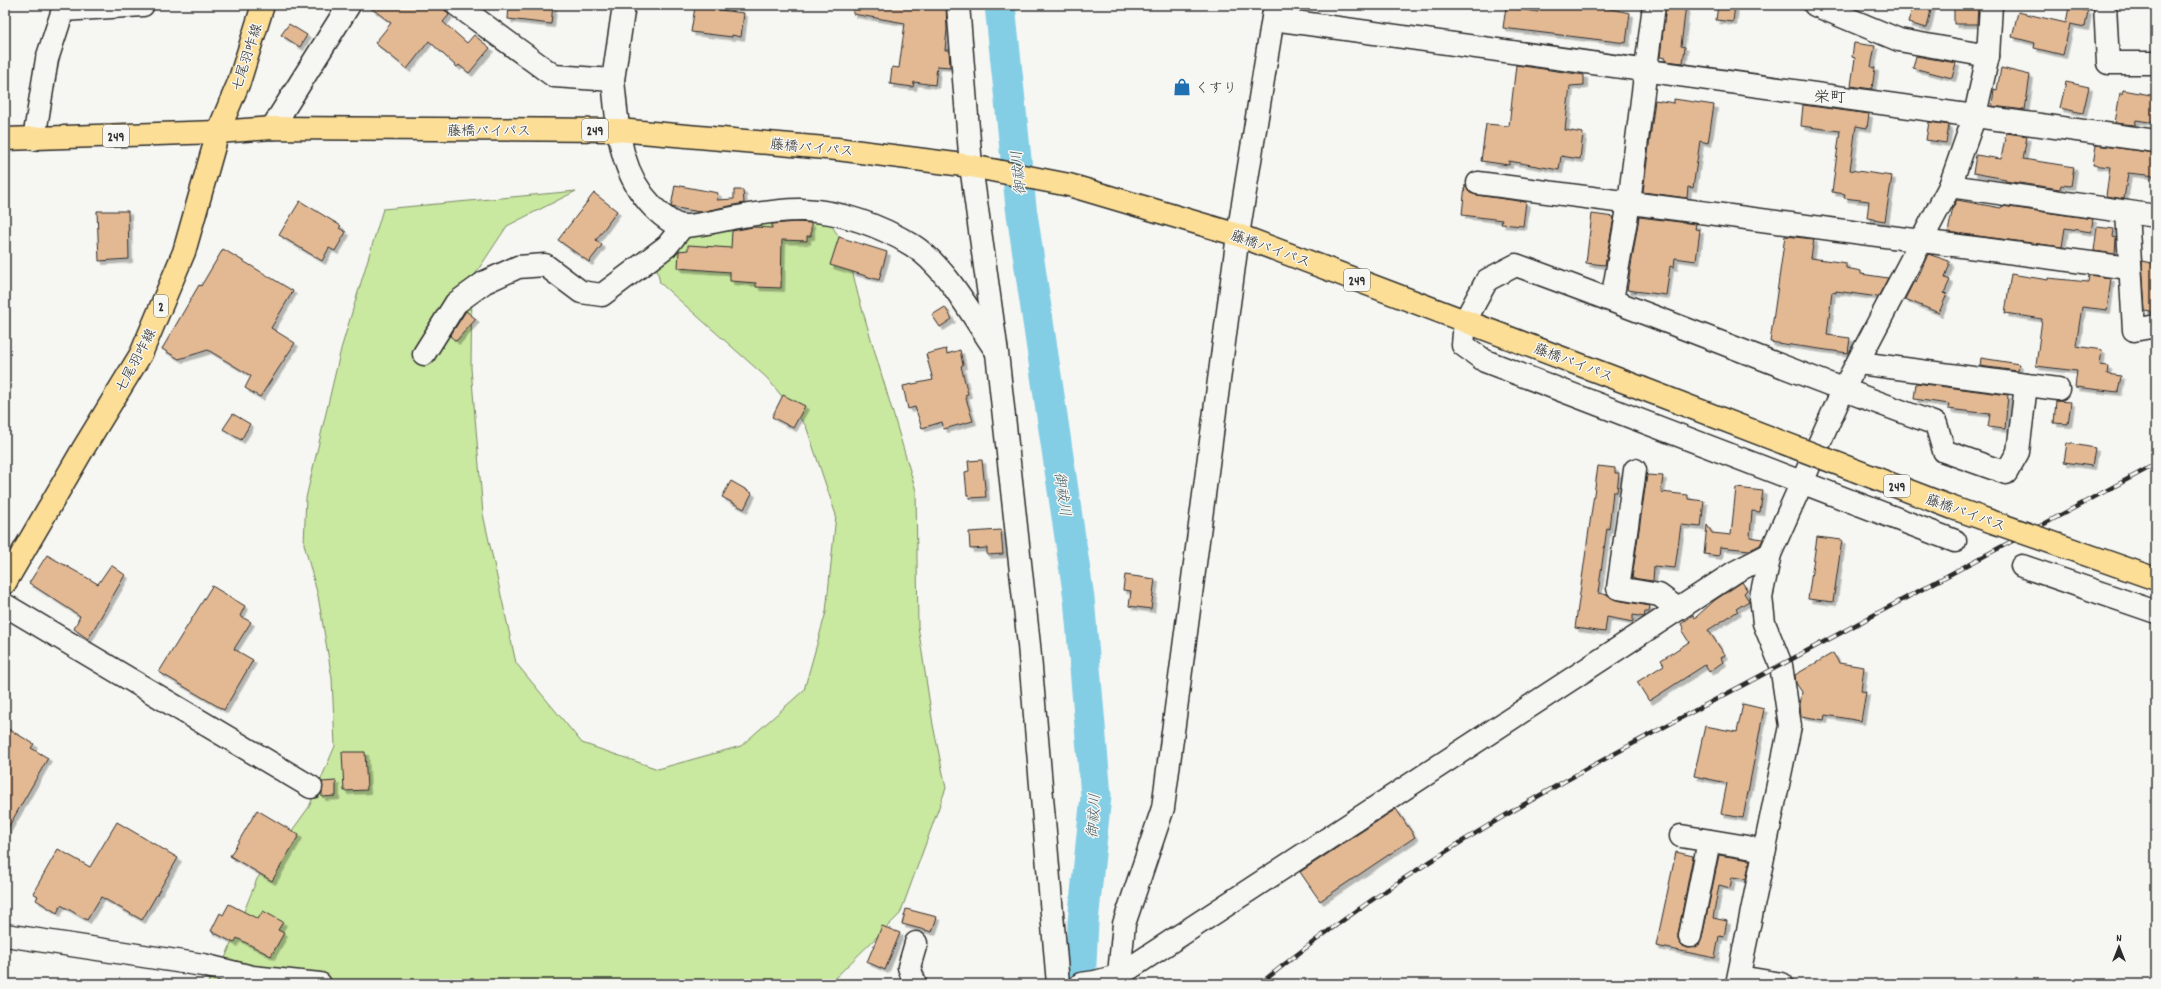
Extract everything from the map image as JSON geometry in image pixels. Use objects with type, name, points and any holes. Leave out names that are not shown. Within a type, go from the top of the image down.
[{"type":"main road","name":"七尾羽咋線","points":[[5,583],[83,449],[141,354],[184,252],[218,132],[239,82],[263,5]]},
{"type":"main road","name":"藤橋バイパス","points":[[17,139],[218,132],[272,128],[618,130],[837,149],[978,167],[1069,185],[1238,235],[1954,508],[2156,579]]},
{"type":"street","points":[[17,139],[47,59],[63,10],[143,5]]},
{"type":"street","points":[[272,128],[349,5]]},
{"type":"street","points":[[457,5],[554,76],[613,80]]},
{"type":"street","points":[[624,5],[613,80],[618,130],[628,172],[642,196],[661,215],[683,226],[766,212],[803,210],[836,214],[878,229],[913,246],[944,275],[997,353]]},
{"type":"street","points":[[958,5],[978,167],[1029,645],[1058,984]]},
{"type":"street","points":[[1612,300],[1629,203],[1654,5]]},
{"type":"street","points":[[1815,5],[1846,11],[1899,40],[1988,56]]},
{"type":"street","points":[[1782,984],[1738,980],[1790,726],[1781,665],[1764,623],[1761,597],[1770,554],[1843,390],[1859,363],[1950,186],[1976,115],[1988,56],[1991,5]]},
{"type":"street","points":[[2105,5],[2108,63],[2156,63]]},
{"type":"street","points":[[1118,980],[1124,924],[1163,808],[1238,235],[1274,12],[1646,70],[2156,141]]},
{"type":"street","points":[[1478,183],[2129,268]]},
{"type":"street","points":[[1950,186],[2156,216]]},
{"type":"street","points":[[2127,212],[2129,268],[2134,330],[2156,326]]},
{"type":"street","points":[[424,354],[456,303],[485,282],[518,267],[545,265],[581,292],[602,295],[668,246],[683,226]]},
{"type":"street","points":[[1955,541],[1485,360],[1463,345],[1465,321],[1487,280],[1516,265],[1612,300],[1843,390],[1936,424],[1944,451],[2006,473],[2018,452],[2026,385]]},
{"type":"street","points":[[1859,363],[2058,389]]},
{"type":"street","points":[[1635,470],[1618,588],[1659,595],[1678,609]]},
{"type":"street","points":[[1088,983],[1118,980],[1678,609],[1735,572],[1770,554]]},
{"type":"street","points":[[2022,566],[2156,612]]},
{"type":"street","points":[[5,605],[311,787]]},
{"type":"street","points":[[1682,836],[1765,850]]},
{"type":"street","points":[[1690,936],[1709,841]]},
{"type":"street","points":[[5,935],[203,965],[252,977],[320,984]]},
{"type":"street","points":[[915,984],[909,967],[916,944]]},
{"type":"green space","points":[[576,191],[507,226],[472,279],[471,368],[483,514],[516,663],[582,743],[658,769],[741,746],[804,690],[826,612],[836,515],[806,426],[767,378],[660,283],[654,255],[676,236],[755,209],[829,222],[847,248],[858,295],[916,491],[918,626],[933,725],[946,788],[900,914],[829,984],[207,984],[226,956],[257,879],[309,807],[335,746],[332,678],[318,596],[304,544],[306,498],[341,349],[383,209]]},
{"type":"building","points":[[367,5],[440,5],[449,15],[443,22],[467,43],[474,35],[490,48],[469,73],[459,65],[457,67],[429,41],[407,69],[375,43],[391,23]]},
{"type":"building","points":[[509,5],[553,5],[551,24],[508,19]]},
{"type":"building","points":[[853,5],[946,5],[947,30],[945,50],[949,50],[950,67],[937,66],[935,85],[914,82],[913,87],[890,84],[892,67],[899,68],[905,23],[853,14]]},
{"type":"building","points":[[1539,5],[1592,5],[1630,13],[1626,43],[1503,28],[1506,7],[1538,12]]},
{"type":"building","points":[[1666,5],[1686,5],[1681,46],[1685,47],[1683,63],[1665,61],[1665,58],[1660,57]]},
{"type":"building","points":[[1718,5],[1735,5],[1733,22],[1716,20]]},
{"type":"building","points":[[1913,5],[1932,5],[1927,28],[1908,23]]},
{"type":"building","points":[[1954,5],[1978,5],[1977,24],[1954,24]]},
{"type":"building","points":[[695,7],[744,13],[741,37],[691,32]]},
{"type":"building","points":[[2069,7],[2088,11],[2085,27],[2070,24],[2063,55],[2034,48],[2035,43],[2012,37],[2018,12],[2066,23]]},
{"type":"building","points":[[289,24],[307,35],[300,47],[281,35]]},
{"type":"building","points":[[1854,43],[1875,46],[1871,67],[1875,68],[1872,89],[1851,86],[1855,58],[1852,57]]},
{"type":"building","points":[[1916,56],[1956,63],[1952,78],[1913,68]]},
{"type":"building","points":[[1516,65],[1584,75],[1584,85],[1570,86],[1565,130],[1583,133],[1580,159],[1561,156],[1559,170],[1509,161],[1509,165],[1481,161],[1486,124],[1509,126]]},
{"type":"building","points":[[2001,68],[2030,75],[2025,110],[1992,106],[1994,89],[1997,90]]},
{"type":"building","points":[[2066,82],[2089,87],[2083,113],[2060,108]]},
{"type":"building","points":[[2123,90],[2156,96],[2156,123],[2136,120],[2135,125],[2115,123],[2120,93],[2122,94]]},
{"type":"building","points":[[1674,99],[1714,105],[1708,143],[1700,141],[1693,188],[1688,187],[1687,198],[1643,192],[1655,100],[1674,103]]},
{"type":"building","points":[[1803,105],[1869,114],[1867,128],[1856,126],[1850,170],[1892,176],[1885,221],[1867,218],[1869,201],[1844,198],[1845,194],[1832,192],[1840,131],[1801,126]]},
{"type":"building","points":[[1929,122],[1949,125],[1946,143],[1926,140]]},
{"type":"building","points":[[2006,133],[2027,136],[2023,159],[2074,167],[2071,186],[2061,185],[2060,189],[2005,181],[2006,179],[1973,173],[1976,155],[2001,159]]},
{"type":"building","points":[[2096,145],[2156,153],[2156,176],[2128,173],[2124,199],[2106,196],[2110,167],[2093,165]]},
{"type":"building","points":[[675,185],[718,193],[717,200],[734,199],[734,190],[743,190],[744,203],[700,212],[671,207]]},
{"type":"building","points":[[1465,185],[1470,193],[1476,195],[1526,202],[1523,226],[1501,224],[1502,220],[1462,215]]},
{"type":"building","points":[[594,193],[617,211],[596,240],[602,245],[589,262],[558,240]]},
{"type":"building","points":[[1957,200],[2001,208],[2002,206],[2093,219],[2091,232],[2065,228],[2062,247],[1948,232],[1953,207]]},
{"type":"building","points":[[300,201],[341,226],[339,228],[346,232],[335,251],[329,248],[322,261],[279,235]]},
{"type":"building","points":[[97,211],[128,211],[129,259],[99,261]]},
{"type":"building","points":[[1592,214],[1614,217],[1605,265],[1586,263]]},
{"type":"building","points":[[1639,217],[1696,224],[1695,229],[1700,230],[1696,261],[1675,258],[1674,267],[1670,266],[1666,295],[1627,290]]},
{"type":"building","points":[[796,222],[811,223],[811,236],[807,236],[807,241],[782,240],[781,288],[756,287],[756,283],[730,281],[730,272],[678,268],[679,251],[688,250],[688,245],[731,248],[732,231],[753,227],[772,228],[772,224]]},
{"type":"building","points":[[2097,227],[2114,229],[2113,237],[2116,238],[2115,254],[2094,251]]},
{"type":"building","points":[[1785,236],[1814,239],[1811,258],[1846,263],[1846,268],[1861,271],[1861,274],[1888,278],[1878,297],[1836,291],[1836,293],[1832,292],[1827,335],[1850,338],[1848,353],[1770,342]]},
{"type":"building","points":[[839,237],[887,252],[879,280],[830,265]]},
{"type":"building","points":[[223,249],[293,291],[271,328],[295,343],[260,397],[245,388],[251,376],[208,350],[179,359],[162,349],[199,285],[201,286]]},
{"type":"building","points":[[1928,254],[1949,261],[1945,278],[1950,280],[1944,293],[1947,294],[1939,313],[1905,299],[1914,281],[1916,282]]},
{"type":"building","points":[[2142,261],[2156,264],[2156,313],[2145,311]]},
{"type":"building","points":[[2011,274],[2048,280],[2048,278],[2088,282],[2089,275],[2111,278],[2107,310],[2082,307],[2076,346],[2102,350],[2100,365],[2108,366],[2107,374],[2121,376],[2118,392],[2075,387],[2077,371],[2036,366],[2042,319],[2005,313]]},
{"type":"building","points":[[945,307],[952,319],[940,327],[932,315]]},
{"type":"building","points":[[466,311],[476,319],[456,341],[450,336]]},
{"type":"building","points":[[946,349],[947,354],[960,350],[963,365],[961,366],[968,394],[965,395],[973,421],[944,429],[942,422],[922,428],[915,407],[908,409],[903,386],[933,380],[926,354]]},
{"type":"building","points":[[1981,358],[2019,364],[2018,371],[1980,366]]},
{"type":"building","points":[[1916,383],[2008,395],[2005,429],[1988,427],[1990,414],[1948,409],[1949,404],[1914,399]]},
{"type":"building","points":[[783,395],[805,406],[793,428],[772,417]]},
{"type":"building","points":[[2056,401],[2071,402],[2068,424],[2054,423]]},
{"type":"building","points":[[233,414],[250,424],[241,440],[223,429]]},
{"type":"building","points":[[2067,443],[2095,448],[2092,466],[2064,462]]},
{"type":"building","points":[[982,460],[986,497],[970,498],[969,495],[967,495],[965,472],[969,471],[968,461]]},
{"type":"building","points":[[1598,466],[1615,468],[1615,473],[1619,473],[1617,492],[1613,492],[1609,529],[1607,528],[1598,593],[1608,595],[1616,600],[1650,606],[1649,612],[1645,612],[1644,617],[1633,615],[1633,622],[1607,617],[1605,632],[1575,628]]},
{"type":"building","points":[[1647,475],[1663,476],[1661,492],[1688,495],[1688,499],[1704,501],[1701,527],[1681,525],[1675,568],[1654,566],[1653,581],[1632,578]]},
{"type":"building","points":[[731,481],[752,493],[744,509],[722,497]]},
{"type":"building","points":[[1736,488],[1763,491],[1760,512],[1752,511],[1750,537],[1763,539],[1760,545],[1750,550],[1720,547],[1719,556],[1704,554],[1707,525],[1712,533],[1731,535]]},
{"type":"building","points":[[1001,530],[1003,554],[987,555],[987,548],[970,549],[969,532]]},
{"type":"building","points":[[1817,537],[1842,540],[1833,602],[1808,599]]},
{"type":"building","points":[[47,555],[98,584],[111,565],[125,575],[88,639],[74,629],[80,616],[29,583]]},
{"type":"building","points":[[1125,575],[1155,579],[1151,609],[1129,606],[1131,591],[1123,590]]},
{"type":"building","points":[[1742,582],[1747,590],[1744,593],[1749,601],[1736,609],[1738,611],[1708,630],[1725,655],[1721,658],[1723,662],[1709,672],[1705,665],[1649,701],[1637,682],[1664,665],[1661,660],[1689,642],[1682,631],[1684,629],[1681,624],[1693,615],[1695,618],[1715,600]]},
{"type":"building","points":[[212,586],[245,606],[240,616],[251,622],[234,649],[253,660],[224,710],[159,672]]},
{"type":"building","points":[[1833,653],[1839,663],[1864,667],[1861,691],[1866,692],[1861,721],[1825,715],[1824,720],[1801,716],[1800,705],[1802,692],[1796,683],[1795,675]]},
{"type":"building","points":[[1743,704],[1764,709],[1743,818],[1721,814],[1727,783],[1694,776],[1705,726],[1737,732]]},
{"type":"building","points":[[5,727],[34,744],[31,748],[48,758],[5,833]]},
{"type":"building","points":[[342,752],[365,752],[367,790],[344,791]]},
{"type":"building","points":[[336,781],[336,796],[322,797],[322,782]]},
{"type":"building","points":[[1396,809],[1415,837],[1320,901],[1300,872]]},
{"type":"building","points":[[257,810],[299,835],[272,881],[230,856]]},
{"type":"building","points":[[117,822],[178,858],[142,920],[101,897],[87,920],[61,905],[57,913],[36,900],[38,896],[33,893],[58,849],[90,867]]},
{"type":"building","points":[[1676,852],[1693,856],[1678,934],[1678,940],[1681,945],[1688,948],[1699,945],[1702,938],[1719,855],[1750,860],[1746,879],[1732,877],[1730,888],[1719,885],[1713,918],[1727,921],[1724,937],[1719,936],[1715,958],[1656,946]]},
{"type":"building","points":[[229,904],[258,919],[263,911],[283,922],[278,930],[284,933],[271,956],[237,938],[234,943],[211,931],[220,913],[223,915]]},
{"type":"building","points":[[906,909],[937,917],[932,932],[902,924]]},
{"type":"building","points":[[882,926],[900,933],[885,970],[867,962]]},
{"type":"waterway","name":"御祓川","points":[[1000,5],[1021,207],[1079,598],[1096,796],[1083,922],[1080,984]]},
{"type":"railway","points":[[1260,984],[1316,940],[1375,898],[1496,821],[1558,785],[1620,750],[2156,464]]},
{"type":"place","name":"くすり","points":[[1182,87]]},
{"type":"district","name":"栄町","points":[[1830,96]]}]
